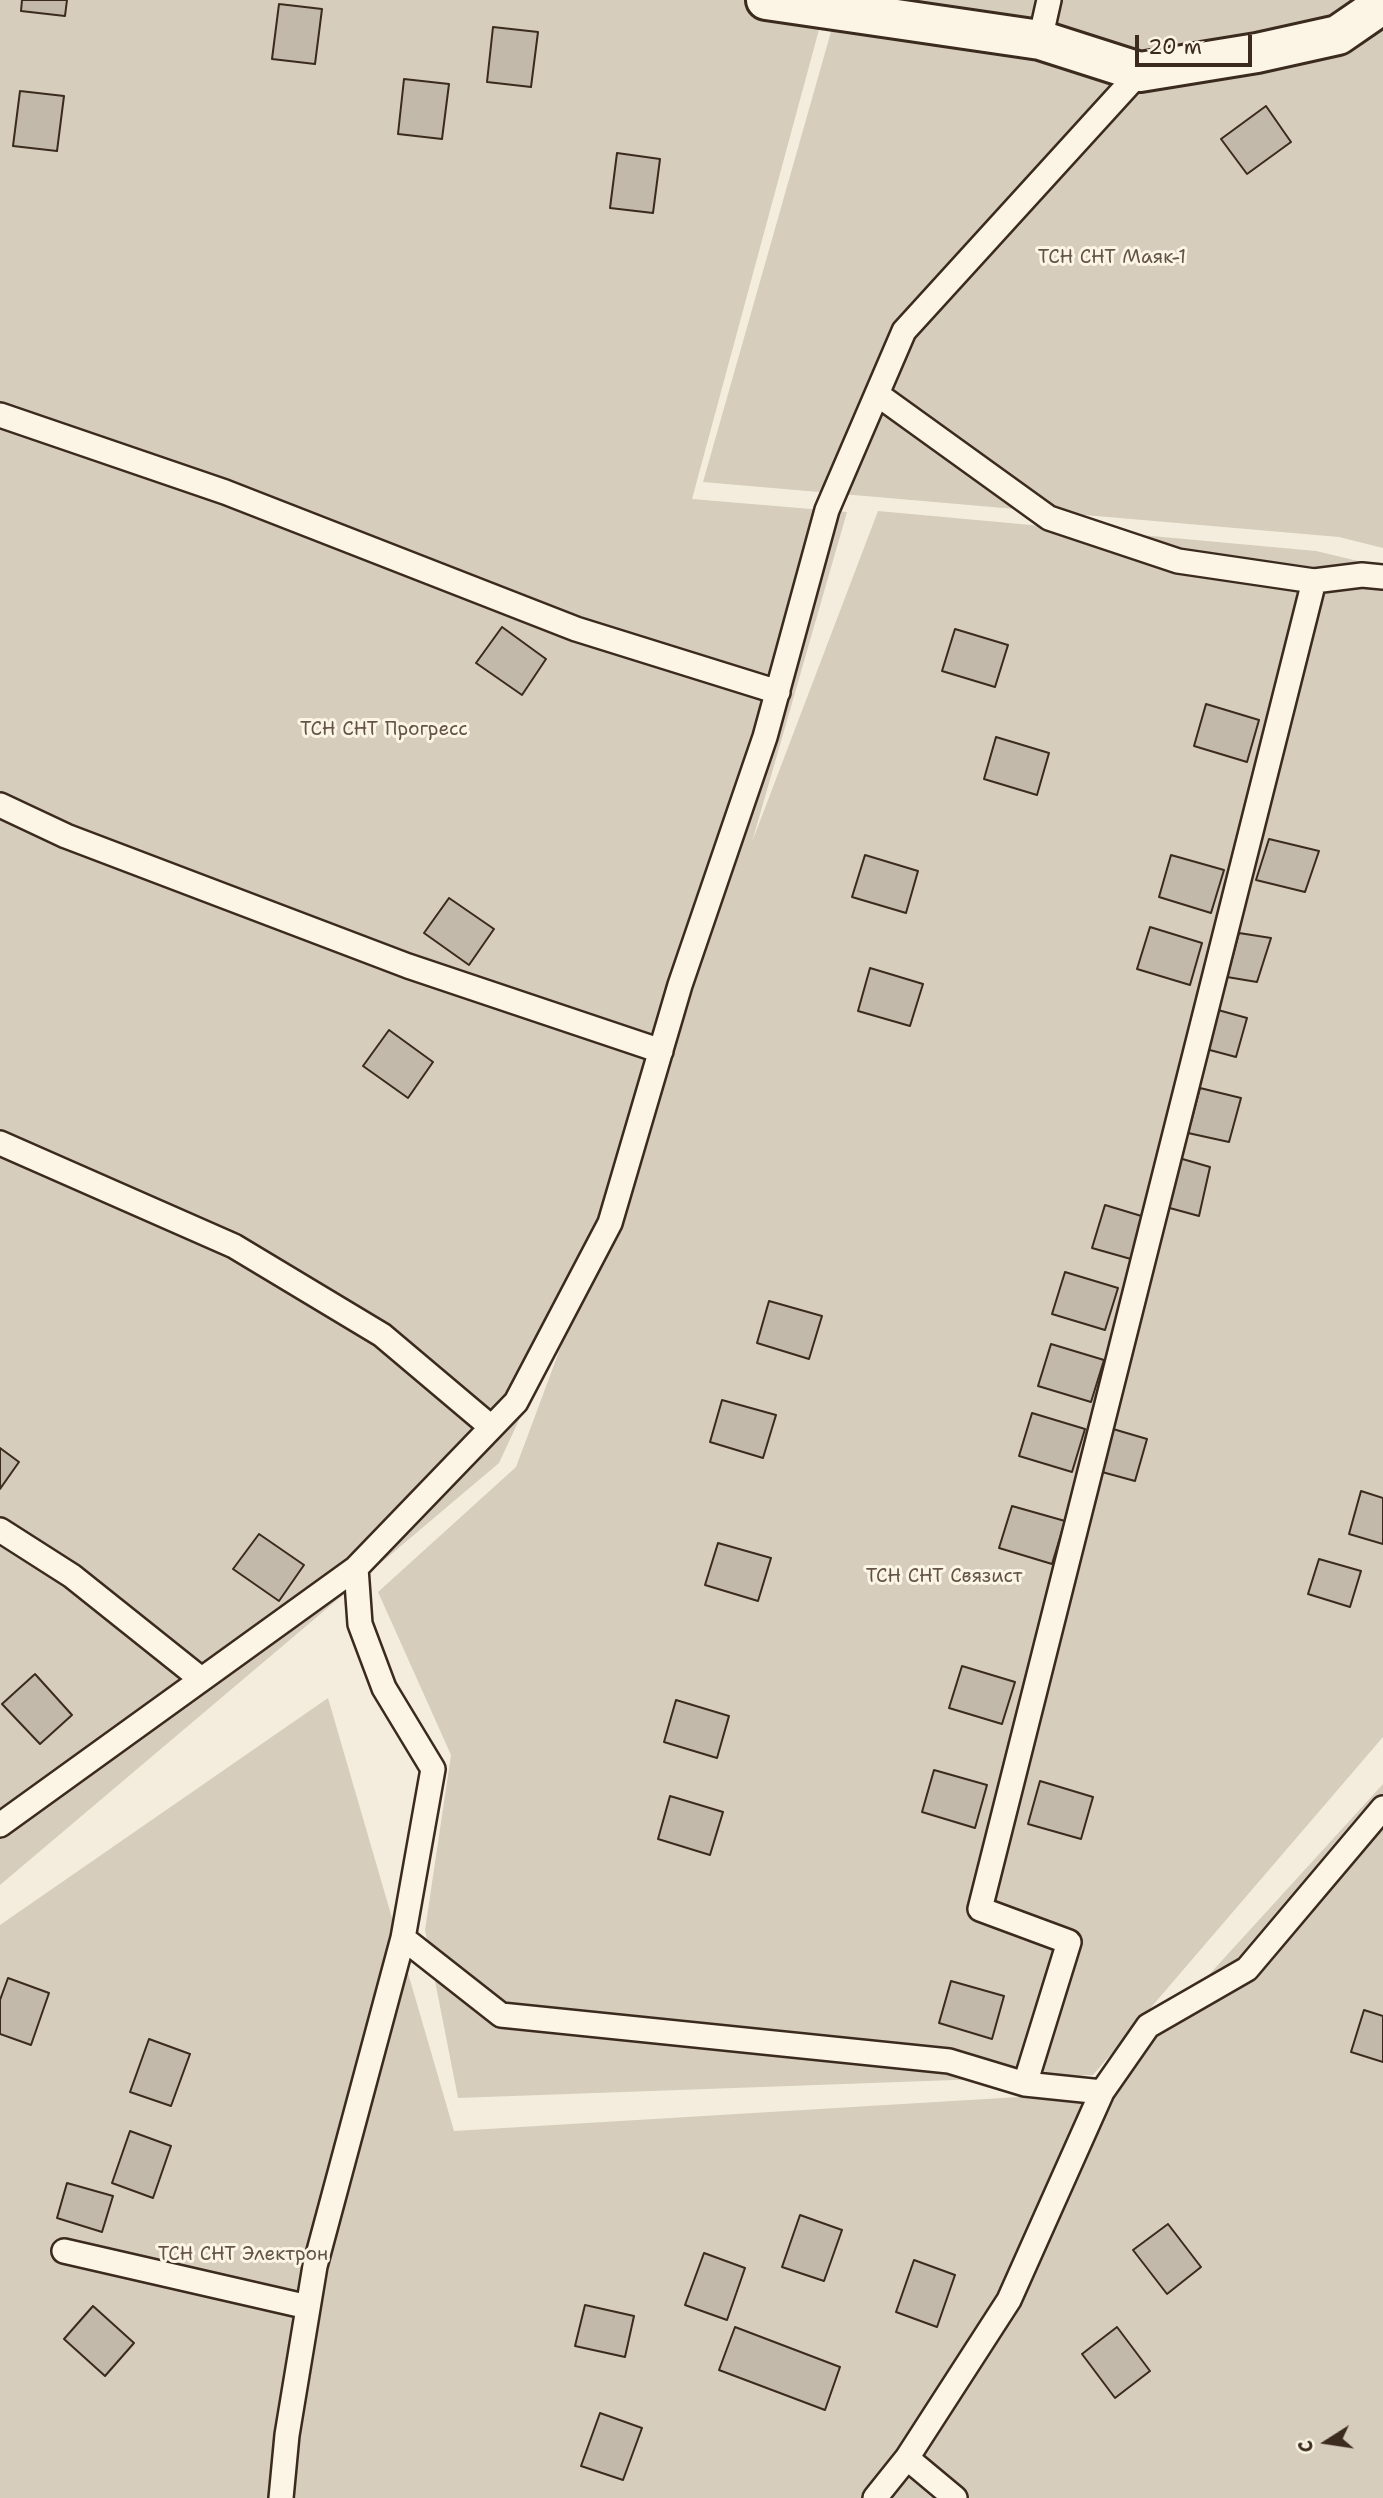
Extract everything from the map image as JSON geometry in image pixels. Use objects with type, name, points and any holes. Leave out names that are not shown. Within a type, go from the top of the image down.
[{"type":"street","points":[[766,0],[1040,40],[1140,72],[1338,35],[1383,4]]},
{"type":"lane","points":[[1040,40],[1049,0]]},
{"type":"lane","points":[[0,1825],[356,1568],[516,1402],[610,1223],[661,1051],[778,692],[827,510],[904,331],[1140,72]]},
{"type":"lane","points":[[877,394],[1049,518],[1178,561],[1314,581],[1362,575],[1383,577]]},
{"type":"lane","points":[[0,415],[225,492],[576,629],[778,692]]},
{"type":"lane","points":[[1024,2084],[1069,1942],[980,1909],[1314,581]]},
{"type":"lane","points":[[0,805],[66,836],[395,961],[661,1051]]},
{"type":"lane","points":[[0,1143],[234,1246],[382,1335],[491,1427]]},
{"type":"lane","points":[[0,1530],[72,1576],[201,1679]]},
{"type":"lane","points":[[282,2498],[287,2435],[315,2266],[403,1938],[433,1769],[384,1688],[360,1624],[356,1568]]},
{"type":"lane","points":[[875,2498],[907,2458],[1009,2300],[1102,2092],[1148,2026],[1247,1969],[1383,1808]]},
{"type":"lane","points":[[403,1938],[501,2015],[949,2061],[1024,2084],[1102,2092]]},
{"type":"lane","points":[[64,2251],[308,2307]]},
{"type":"lane","points":[[907,2458],[955,2498]]},
{"type":"green space","points":[[0,0],[827,0],[692,499],[847,512],[752,842],[878,511],[1316,551],[1383,567],[1383,1737],[1093,2075],[458,2098],[425,1930],[451,1755],[378,1592],[516,1467],[592,1263],[499,1463],[0,1885]]},
{"type":"green space","name":"ТСН СНТ Маяк-1","points":[[840,0],[1383,0],[1383,548],[1339,537],[703,482]]},
{"type":"green space","name":"ТСН СНТ Электрон","points":[[328,1698],[454,2131],[1102,2092],[1383,1784],[1383,2498],[0,2498],[0,1925]]},
{"type":"building","points":[[22,0],[67,0],[65,16],[21,11]]},
{"type":"building","points":[[279,4],[322,9],[315,64],[272,59]]},
{"type":"building","points":[[493,27],[538,32],[531,87],[487,82]]},
{"type":"building","points":[[404,79],[449,84],[442,139],[398,134]]},
{"type":"building","points":[[20,91],[64,96],[57,151],[13,146]]},
{"type":"building","points":[[1266,106],[1291,142],[1247,174],[1221,139]]},
{"type":"building","points":[[617,153],[660,159],[653,213],[610,208]]},
{"type":"building","points":[[502,627],[546,659],[522,695],[476,663]]},
{"type":"building","points":[[955,629],[1008,645],[995,687],[942,671]]},
{"type":"building","points":[[1206,704],[1259,720],[1247,762],[1194,746]]},
{"type":"building","points":[[996,737],[1049,753],[1037,795],[984,779]]},
{"type":"building","points":[[1269,839],[1319,851],[1305,892],[1256,880]]},
{"type":"building","points":[[865,855],[918,871],[906,913],[852,897]]},
{"type":"building","points":[[1171,855],[1224,870],[1211,913],[1159,897]]},
{"type":"building","points":[[449,898],[494,929],[469,965],[424,933]]},
{"type":"building","points":[[1150,927],[1202,943],[1190,985],[1137,969]]},
{"type":"building","points":[[1239,933],[1271,938],[1257,982],[1227,977]]},
{"type":"building","points":[[870,968],[923,984],[910,1026],[858,1011]]},
{"type":"building","points":[[1218,1010],[1247,1018],[1236,1057],[1206,1049]]},
{"type":"building","points":[[389,1030],[433,1062],[408,1098],[363,1066]]},
{"type":"building","points":[[1200,1088],[1241,1098],[1229,1142],[1188,1133]]},
{"type":"building","points":[[1179,1158],[1210,1167],[1199,1216],[1166,1207]]},
{"type":"building","points":[[1105,1205],[1158,1221],[1145,1263],[1092,1248]]},
{"type":"building","points":[[1065,1272],[1118,1288],[1105,1330],[1052,1314]]},
{"type":"building","points":[[769,1301],[822,1316],[809,1359],[757,1343]]},
{"type":"building","points":[[1051,1344],[1104,1360],[1091,1402],[1038,1386]]},
{"type":"building","points":[[722,1400],[776,1415],[763,1458],[710,1442]]},
{"type":"building","points":[[1032,1413],[1085,1429],[1072,1472],[1019,1456]]},
{"type":"building","points":[[1113,1429],[1147,1439],[1135,1481],[1102,1472]]},
{"type":"building","points":[[0,1448],[19,1462],[0,1489]]},
{"type":"building","points":[[1361,1491],[1383,1498],[1383,1544],[1349,1534]]},
{"type":"building","points":[[1012,1506],[1065,1521],[1052,1564],[999,1548]]},
{"type":"building","points":[[259,1534],[304,1565],[279,1601],[233,1569]]},
{"type":"building","points":[[718,1543],[771,1558],[758,1601],[705,1585]]},
{"type":"building","points":[[1319,1559],[1361,1571],[1350,1607],[1308,1594]]},
{"type":"building","points":[[962,1666],[1015,1682],[1002,1724],[949,1708]]},
{"type":"building","points":[[35,1674],[72,1715],[40,1744],[2,1704]]},
{"type":"building","points":[[676,1700],[729,1716],[717,1758],[664,1742]]},
{"type":"building","points":[[934,1770],[987,1785],[975,1828],[922,1812]]},
{"type":"building","points":[[1040,1781],[1093,1797],[1081,1839],[1028,1824]]},
{"type":"building","points":[[670,1796],[723,1812],[710,1855],[658,1839]]},
{"type":"building","points":[[8,1978],[49,1993],[31,2045],[0,2034],[0,2000]]},
{"type":"building","points":[[951,1981],[1004,1996],[992,2039],[939,2023]]},
{"type":"building","points":[[1364,2010],[1383,2016],[1383,2062],[1351,2052]]},
{"type":"building","points":[[149,2039],[190,2054],[171,2106],[130,2092]]},
{"type":"building","points":[[130,2131],[171,2146],[153,2198],[112,2183]]},
{"type":"building","points":[[67,2183],[113,2196],[102,2232],[57,2218]]},
{"type":"building","points":[[800,2215],[842,2230],[824,2281],[782,2267]]},
{"type":"building","points":[[1168,2224],[1201,2267],[1167,2294],[1133,2250]]},
{"type":"building","points":[[704,2253],[745,2268],[727,2320],[685,2305]]},
{"type":"building","points":[[914,2260],[955,2275],[937,2327],[896,2312]]},
{"type":"building","points":[[585,2305],[634,2316],[625,2357],[575,2346]]},
{"type":"building","points":[[93,2306],[134,2343],[105,2376],[64,2339]]},
{"type":"building","points":[[735,2327],[840,2367],[825,2410],[719,2370]]},
{"type":"building","points":[[1117,2327],[1150,2371],[1115,2398],[1082,2354]]},
{"type":"building","points":[[600,2413],[642,2428],[623,2480],[581,2466]]},
{"type":"park label","name":"ТСН СНТ Прогресс","points":[[384,730]]},
{"type":"park label","name":"ТСН СНТ Связист","points":[[944,1577]]}]
